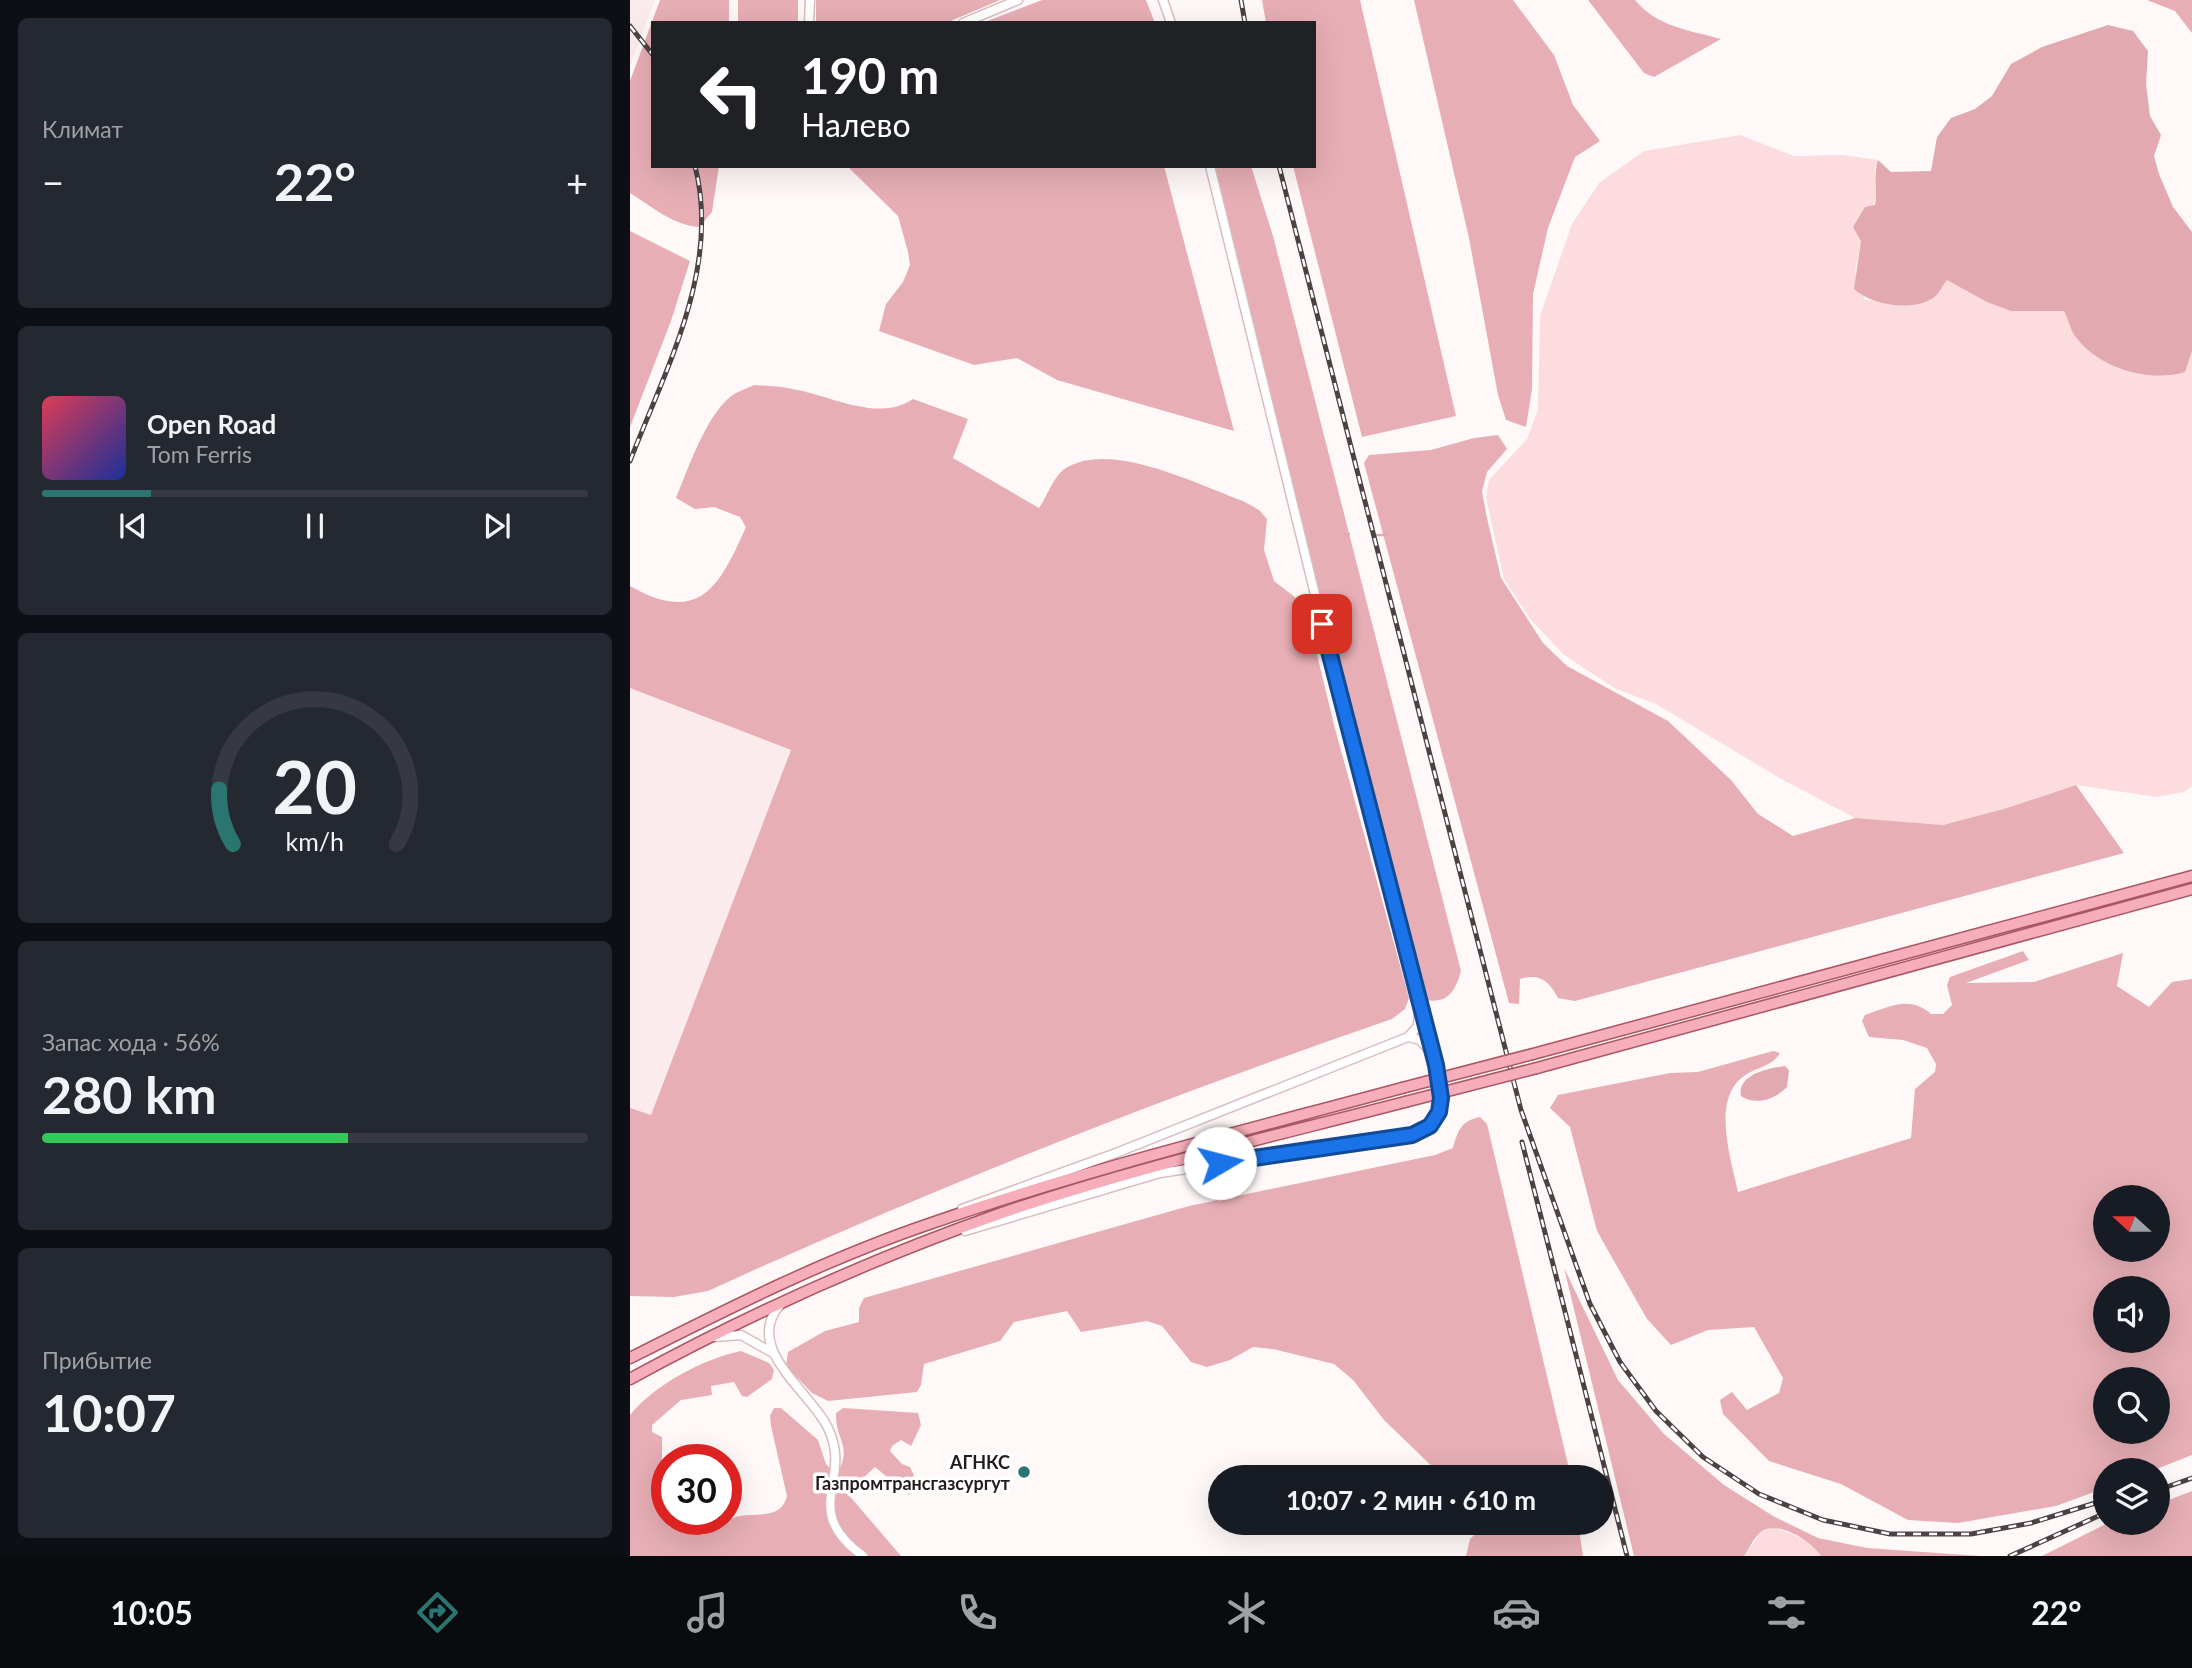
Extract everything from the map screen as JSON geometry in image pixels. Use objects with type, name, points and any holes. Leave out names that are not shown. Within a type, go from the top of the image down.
[{"type":"main road","points":[[630,1358],[749,1299],[929,1224],[1138,1158],[2192,876]]},
{"type":"main road","points":[[632,1379],[705,1339],[784,1301],[1001,1214],[1129,1174],[1536,1068],[2192,889]]},
{"type":"street","points":[[809,21],[810,0]]},
{"type":"street","points":[[968,21],[1018,0]]},
{"type":"street","points":[[1163,0],[1170,21]]},
{"type":"street","points":[[934,1239],[1160,1173],[1412,1135],[1430,1126],[1439,1112],[1441,1098],[1436,1065],[1347,725],[1210,168]]},
{"type":"street","points":[[929,1224],[984,1199],[1116,1153],[1408,1037],[1420,1020],[1414,980]]},
{"type":"street","points":[[1408,1037],[1424,1043],[1436,1065]]},
{"type":"street","points":[[773,1353],[767,1328],[773,1314],[784,1301]]},
{"type":"street","points":[[705,1339],[741,1335],[773,1353],[814,1404],[833,1439],[836,1456],[830,1503],[831,1521],[836,1531],[863,1556]]},
{"type":"shaded area","points":[[630,0],[655,0],[630,66]]},
{"type":"shaded area","points":[[660,0],[729,0],[729,21],[652,21]]},
{"type":"shaded area","points":[[738,0],[798,0],[798,21],[738,21]]},
{"type":"shaded area","points":[[816,0],[1000,0],[951,21],[816,21]]},
{"type":"shaded area","points":[[1042,0],[1146,0],[1154,21],[987,21]]},
{"type":"shaded area","points":[[1262,0],[1360,0],[1456,416],[1362,437],[1294,168],[1316,168],[1316,21],[1266,21]]},
{"type":"shaded area","points":[[1414,0],[1513,0],[1554,55],[1573,105],[1600,141],[1575,157],[1548,228],[1533,294],[1532,389],[1526,427],[1506,420],[1498,395],[1469,238]]},
{"type":"shaded area","points":[[1588,0],[1635,0],[1663,22],[1721,39],[1654,77],[1644,73]]},
{"type":"shaded area","points":[[2147,0],[2192,0],[2192,33],[2175,11]]},
{"type":"shaded area","points":[[651,24],[651,168],[719,168],[712,212],[699,227],[671,219],[630,193],[630,81]]},
{"type":"shaded area","points":[[2108,25],[2133,31],[2148,51],[2146,84],[2150,116],[2161,135],[2154,156],[2173,207],[2192,232],[2192,351],[2185,372],[2156,376],[2125,370],[2097,357],[2085,347],[2073,333],[2064,311],[2011,311],[1987,302],[1947,280],[1933,298],[1914,305],[1881,303],[1861,295],[1854,289],[1861,241],[1853,227],[1865,207],[1875,205],[1878,160],[1891,172],[1931,171],[1937,137],[1951,118],[1975,109],[1992,96],[2011,64],[2042,47]]},
{"type":"shaded area","points":[[1740,135],[1794,156],[1843,155],[1878,160],[1874,171],[1879,189],[1861,241],[1855,272],[1865,300],[1934,297],[1947,280],[2064,311],[2189,353],[2192,351],[2192,786],[2184,792],[2157,797],[2076,785],[2007,808],[1943,825],[1855,818],[1783,780],[1656,704],[1616,689],[1564,655],[1531,620],[1504,579],[1486,497],[1489,480],[1527,439],[1538,410],[1540,316],[1572,224],[1599,183],[1644,151]]},
{"type":"shaded area","points":[[849,168],[1165,168],[1234,431],[1057,380],[1017,358],[974,365],[879,331],[886,304],[903,282],[910,265],[898,216]]},
{"type":"shaded area","points":[[1215,168],[1252,168],[1273,236],[1461,971],[1454,990],[1440,1000],[1426,1000],[1378,832]]},
{"type":"shaded area","points":[[630,231],[690,261],[671,321],[630,427]]},
{"type":"shaded area","points":[[754,385],[807,392],[869,408],[899,406],[913,399],[968,419],[953,458],[1039,508],[1054,481],[1066,468],[1085,461],[1106,459],[1129,462],[1178,476],[1243,501],[1259,510],[1267,519],[1264,550],[1274,581],[1305,605],[1334,725],[1409,998],[1405,1009],[1392,1019],[1047,1146],[877,1216],[708,1291],[674,1297],[630,1296],[630,1108],[651,1115],[791,750],[630,688],[630,586],[673,602],[690,601],[704,594],[716,583],[726,567],[746,527],[740,517],[714,507],[695,509],[676,498],[698,444],[721,406],[730,397]]},
{"type":"shaded area","points":[[1498,435],[1507,449],[1487,472],[1482,491],[1487,518],[1501,578],[1543,643],[1567,666],[1668,721],[1731,780],[1758,814],[1793,836],[1855,818],[1943,825],[2007,808],[2076,785],[2124,853],[1575,1001],[1558,998],[1543,980],[1527,977],[1520,979],[1519,1004],[1509,1003],[1364,463],[1369,455],[1431,450],[1474,438]]},
{"type":"shaded area","points":[[630,688],[791,750],[651,1116],[630,1108]]},
{"type":"shaded area","points":[[2023,951],[2029,960],[1966,983],[2034,982],[2123,953],[2117,986],[2149,1007],[2172,982],[2192,979],[2192,1455],[2170,1464],[2170,1458],[2093,1458],[2093,1492],[2056,1506],[1958,1523],[1908,1520],[1841,1484],[1769,1461],[1723,1414],[1720,1400],[1732,1392],[1747,1410],[1779,1393],[1783,1378],[1754,1327],[1708,1330],[1671,1345],[1647,1319],[1597,1231],[1570,1127],[1550,1108],[1558,1095],[1670,1073],[1698,1072],[1773,1051],[1780,1053],[1773,1061],[1744,1076],[1734,1086],[1728,1099],[1726,1130],[1738,1192],[1911,1138],[1915,1089],[1935,1072],[1936,1064],[1927,1048],[1903,1040],[1869,1037],[1862,1021],[1865,1015],[1899,1004],[1915,1005],[1931,1014],[1943,1014],[1952,1005],[1947,985],[1950,977]]},
{"type":"shaded area","points":[[1785,1066],[1789,1070],[1787,1087],[1777,1095],[1759,1101],[1741,1096],[1741,1088],[1749,1077]]},
{"type":"shaded area","points":[[1480,1117],[1487,1124],[1568,1465],[1431,1465],[1384,1420],[1353,1380],[1334,1364],[1273,1349],[1253,1347],[1230,1360],[1207,1367],[1191,1362],[1162,1326],[1147,1321],[1081,1332],[1067,1311],[1014,1322],[1000,1341],[924,1364],[921,1385],[917,1392],[828,1401],[812,1393],[786,1366],[788,1352],[825,1331],[859,1322],[859,1308],[864,1298],[1189,1206],[1435,1155],[1453,1148],[1461,1127]]},
{"type":"shaded area","points":[[1564,1268],[1618,1380],[1664,1434],[1724,1485],[1773,1516],[1818,1538],[1867,1548],[1980,1556],[1821,1556],[1803,1539],[1776,1528],[1761,1532],[1744,1556],[1634,1556]]},
{"type":"shaded area","points":[[741,1351],[769,1363],[774,1370],[772,1379],[747,1397],[742,1396],[734,1382],[711,1386],[712,1395],[681,1400],[652,1425],[652,1432],[662,1437],[662,1444],[651,1444],[651,1535],[742,1535],[742,1516],[778,1510],[787,1496],[771,1426],[770,1416],[774,1408],[781,1408],[818,1440],[826,1464],[836,1475],[844,1450],[836,1423],[836,1413],[843,1408],[918,1413],[921,1425],[911,1446],[901,1440],[892,1446],[890,1451],[902,1464],[910,1467],[919,1486],[909,1495],[875,1467],[847,1493],[901,1556],[630,1556],[630,1415],[652,1393],[680,1375]]},
{"type":"shaded area","points":[[2192,1491],[2192,1556],[2042,1556],[2093,1530],[2093,1535],[2170,1535],[2170,1499]]},
{"type":"shaded area","points":[[1773,1528],[1800,1538],[1821,1556],[1744,1556],[1761,1532]]},
{"type":"shaded area","points":[[1474,1535],[1580,1535],[1583,1556],[1466,1556],[1470,1539]]},
{"type":"waterway","points":[[1377,535],[1386,535]]},
{"type":"railway","points":[[1241,0],[1245,21]]},
{"type":"railway","points":[[630,26],[651,52]]},
{"type":"railway","points":[[630,461],[673,354],[695,280],[701,242],[701,204],[695,168]]},
{"type":"railway","points":[[1280,168],[1521,1110],[1590,1304],[1620,1362],[1656,1411],[1703,1457],[1759,1494],[1823,1520],[1890,1534],[1971,1534],[2031,1523],[2093,1504]]},
{"type":"railway","points":[[1522,1142],[1627,1556]]},
{"type":"railway","points":[[2170,1486],[2192,1478]]},
{"type":"railway","points":[[2010,1556],[2093,1518]]},
{"type":"place","name":"АГНКС Газпромтрансгазсургут","points":[[1024,1472]]},
{"type":"route","points":[[1220,1163],[1412,1135],[1422,1132],[1435,1121],[1441,1103],[1436,1065],[1322,624]]}]
